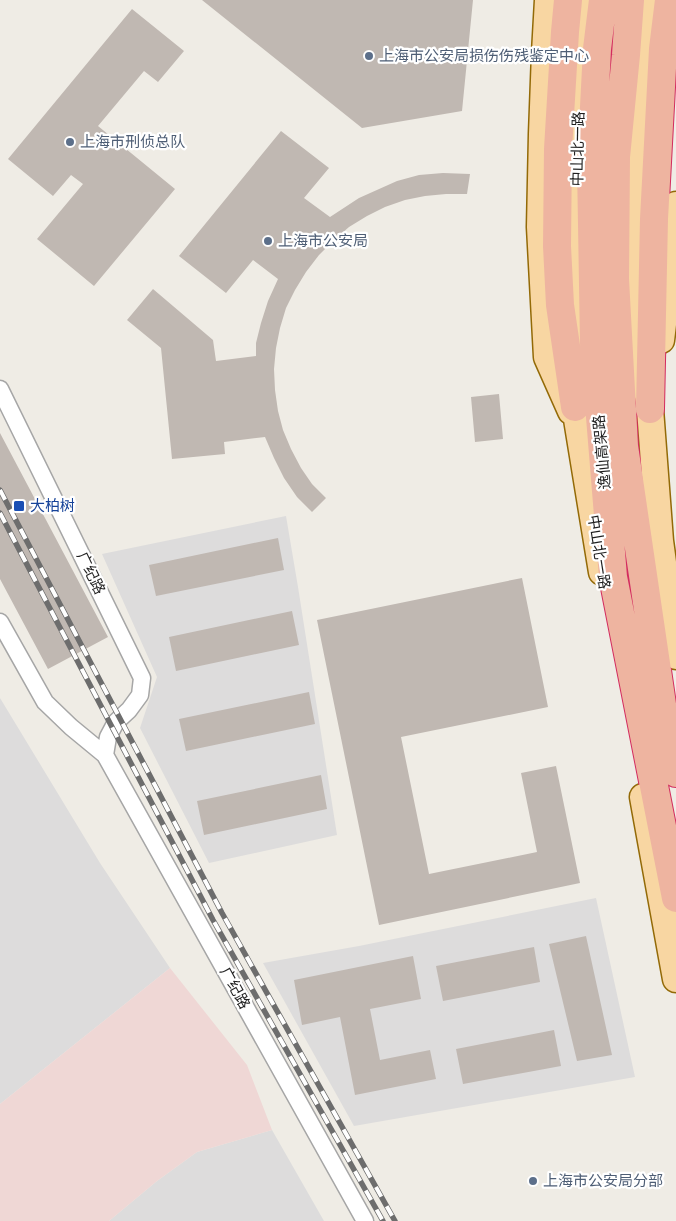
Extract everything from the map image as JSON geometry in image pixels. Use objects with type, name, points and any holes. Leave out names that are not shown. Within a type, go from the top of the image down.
[{"type":"highway","points":[[568,0],[564,32],[558,149],[557,246],[560,305],[576,417]]},
{"type":"highway","name":"逸仙高架路","points":[[603,0],[591,165],[595,363],[613,576],[676,898]]},
{"type":"highway","name":"逸仙高架路","points":[[630,0],[616,157],[615,279],[624,446],[665,725],[676,773]]},
{"type":"highway","points":[[650,409],[654,219],[663,49],[668,11]]},
{"type":"main road","points":[[548,0],[542,116],[540,227],[547,357],[576,417]]},
{"type":"main road","name":"中山北一路","points":[[589,0],[578,117],[576,417],[608,609],[676,979]]},
{"type":"main road","points":[[646,0],[643,71],[631,191],[633,299],[650,409],[660,541],[676,656]]},
{"type":"main road","points":[[650,409],[661,345],[676,205]]},
{"type":"street","name":"广纪路","points":[[0,389],[142,678],[140,695],[129,710],[116,722],[108,737],[105,755]]},
{"type":"street","name":"广纪路","points":[[0,622],[45,702],[71,727],[105,755],[365,1221]]},
{"type":"shaded area","points":[[286,516],[337,835],[209,863],[140,728],[157,677],[102,554]]},
{"type":"shaded area","points":[[0,698],[100,863],[170,968],[0,1104]]},
{"type":"shaded area","points":[[596,898],[635,1077],[354,1126],[263,963],[359,946]]},
{"type":"shaded area","points":[[170,968],[247,1065],[272,1130],[197,1152],[157,1181],[109,1221],[0,1221],[0,1104]]},
{"type":"shaded area","points":[[272,1130],[324,1221],[109,1221],[157,1181],[197,1152]]},
{"type":"building","name":"上海市公安局损伤伤残鉴定中心","points":[[202,0],[473,0],[462,111],[362,128]]},
{"type":"building","name":"上海市刑侦总队","points":[[132,9],[184,51],[158,82],[144,71],[98,126],[175,189],[94,286],[37,239],[83,184],[71,175],[53,196],[8,159]]},
{"type":"building","points":[[281,131],[329,168],[304,198],[330,217],[359,198],[397,181],[419,175],[443,173],[470,174],[467,194],[425,196],[405,200],[385,207],[349,227],[319,255],[306,272],[286,308],[276,348],[275,390],[283,430],[291,449],[312,484],[326,498],[312,512],[297,497],[284,478],[265,437],[224,442],[225,454],[172,459],[161,348],[127,320],[153,289],[213,340],[216,361],[256,356],[256,343],[261,323],[278,279],[253,260],[226,293],[179,256]]},
{"type":"building","points":[[499,394],[503,439],[475,442],[471,397]]},
{"type":"building","name":"大柏树","points":[[0,433],[108,637],[48,669],[0,579]]},
{"type":"building","points":[[278,538],[284,570],[156,596],[149,565]]},
{"type":"building","points":[[522,578],[548,707],[401,737],[429,874],[537,852],[521,773],[556,766],[580,883],[379,925],[317,620]]},
{"type":"building","points":[[292,611],[299,645],[176,671],[169,637]]},
{"type":"building","points":[[309,692],[315,724],[186,751],[179,719]]},
{"type":"building","points":[[321,775],[327,809],[204,835],[197,801]]},
{"type":"building","points":[[586,936],[612,1055],[577,1061],[549,944]]},
{"type":"building","points":[[534,947],[540,982],[443,1001],[436,966]]},
{"type":"building","points":[[413,956],[421,999],[370,1009],[380,1060],[430,1050],[436,1079],[355,1095],[340,1017],[302,1025],[294,980]]},
{"type":"building","points":[[554,1030],[561,1066],[463,1084],[456,1049]]},
{"type":"railway","points":[[0,490],[222,913],[395,1221]]},
{"type":"railway","points":[[0,513],[213,920],[383,1221]]},
{"type":"place","name":"上海市公安局损伤伤残鉴定中心","points":[[369,56]]},
{"type":"place","name":"上海市刑侦总队","points":[[70,142]]},
{"type":"place","name":"上海市公安局","points":[[268,241]]},
{"type":"place","name":"大柏树","points":[[19,506]]},
{"type":"place","name":"上海市公安局分部","points":[[533,1181]]}]
